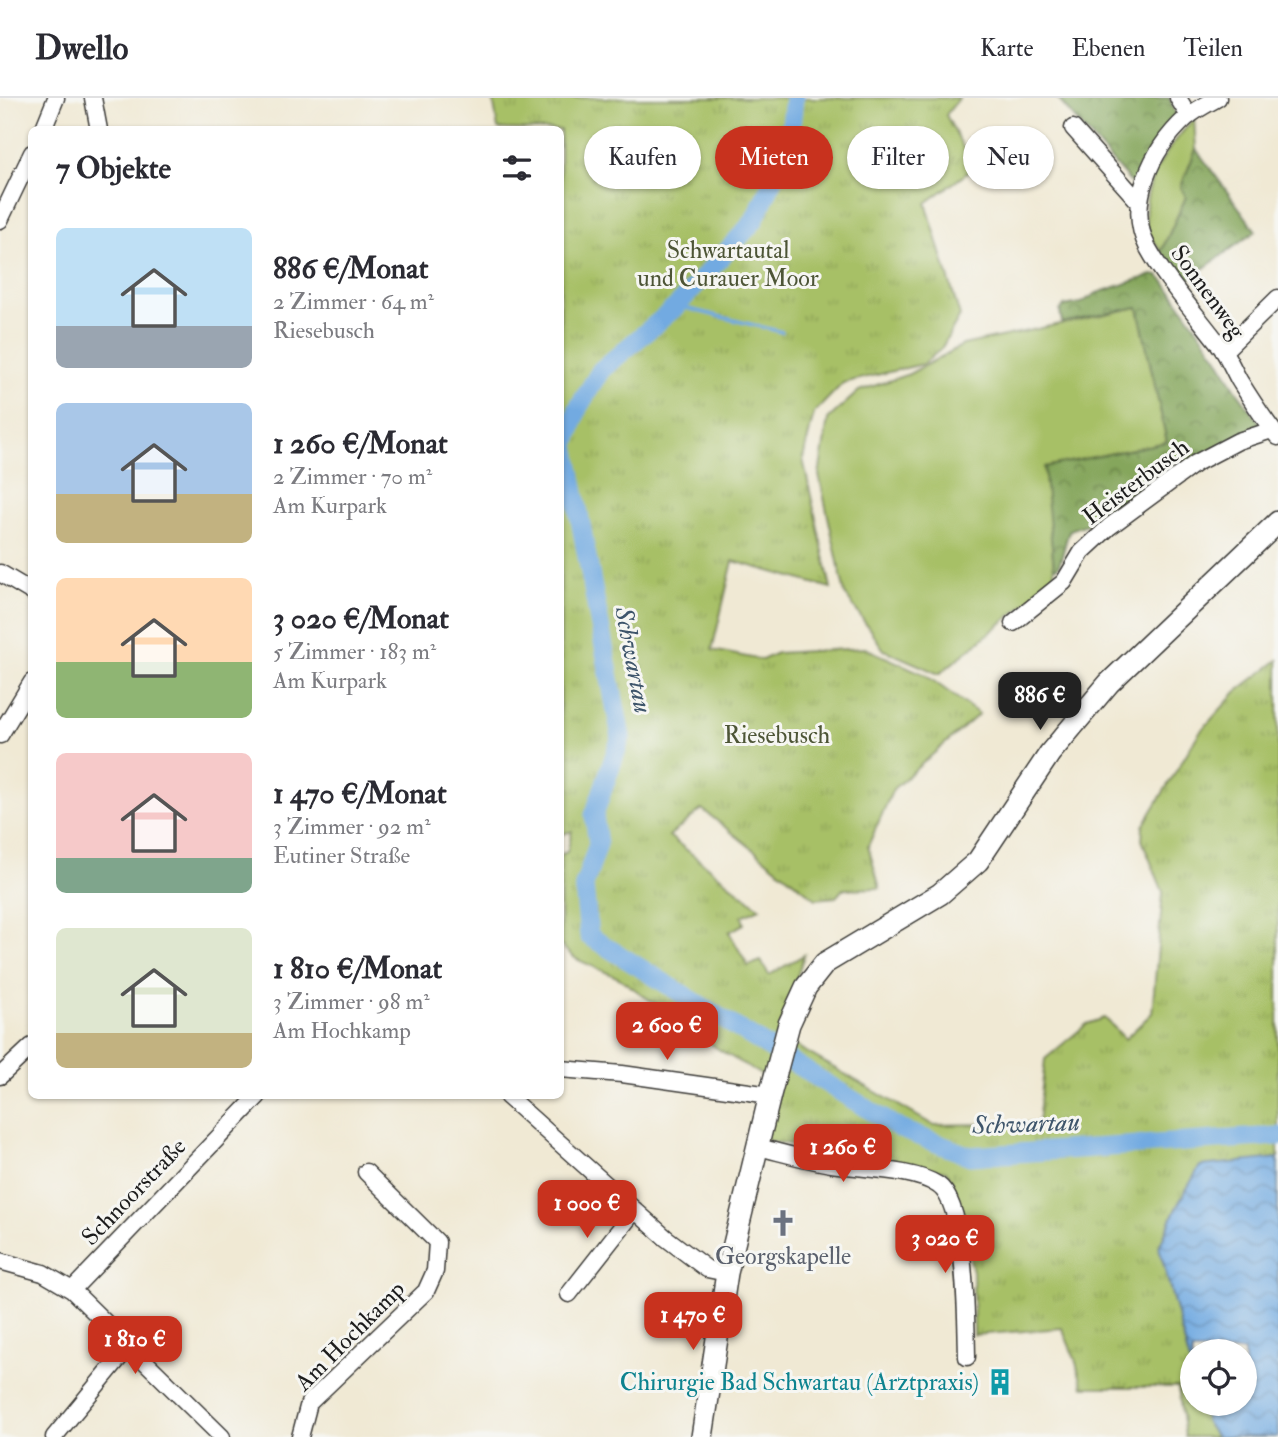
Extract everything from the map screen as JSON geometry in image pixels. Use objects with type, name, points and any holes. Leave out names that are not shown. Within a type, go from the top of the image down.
[{"type":"main road","points":[[702,1437],[727,1273],[770,1095],[797,1004],[806,987],[825,963],[940,894],[978,860],[1050,753],[1109,683],[1278,522]]},
{"type":"street","points":[[45,126],[56,98]]},
{"type":"street","points":[[93,98],[98,126]]},
{"type":"street","points":[[1178,98],[1189,116]]},
{"type":"street","name":"Sonnenweg","points":[[1217,98],[1189,116],[1175,129],[1146,176],[1139,202],[1142,232],[1148,247],[1224,351],[1275,434]]},
{"type":"street","points":[[1073,128],[1139,202]]},
{"type":"street","points":[[0,220],[28,161]]},
{"type":"street","points":[[1224,351],[1278,298]]},
{"type":"street","name":"Heisterbusch","points":[[1013,623],[1064,582],[1082,552],[1109,527],[1196,463],[1238,441],[1275,434]]},
{"type":"street","points":[[0,573],[28,590]]},
{"type":"street","points":[[0,735],[28,689]]},
{"type":"street","points":[[0,1076],[28,1050]]},
{"type":"street","points":[[564,1069],[622,1074],[770,1095]]},
{"type":"street","name":"Schnoorstraße","points":[[72,1290],[255,1099]]},
{"type":"street","points":[[510,1099],[666,1238],[707,1269],[727,1273]]},
{"type":"street","points":[[758,1147],[832,1164],[900,1173],[939,1185],[955,1212],[964,1279],[967,1357]]},
{"type":"street","name":"Am Hochkamp","points":[[300,1437],[309,1403],[426,1291],[435,1271],[437,1242],[366,1172]]},
{"type":"street","points":[[569,1294],[635,1210]]},
{"type":"street","points":[[0,1261],[43,1273],[72,1290],[222,1437]]},
{"type":"street","points":[[54,1437],[130,1345]]},
{"type":"green space","name":"Schwartautal und Curauer Moor","points":[[493,98],[959,98],[946,115],[963,147],[963,176],[949,186],[949,126],[847,126],[847,189],[945,189],[926,203],[960,316],[941,349],[923,364],[843,383],[814,413],[803,459],[831,588],[733,561],[712,650],[762,660],[777,653],[865,648],[924,674],[979,714],[893,789],[868,846],[880,888],[843,889],[836,897],[816,899],[702,809],[669,836],[760,908],[742,916],[744,924],[729,932],[748,966],[761,961],[769,975],[804,955],[776,1041],[796,1046],[933,1125],[1038,1123],[1045,1059],[1087,1024],[1105,1018],[1125,1039],[1152,1013],[1163,892],[1142,840],[1143,826],[1199,733],[1236,692],[1278,660],[1278,1164],[1177,1206],[1159,1247],[1184,1339],[1180,1339],[1180,1401],[1178,1387],[1083,1387],[1062,1328],[974,1335],[973,1271],[952,1181],[946,1171],[758,1139],[771,1081],[718,1049],[619,978],[576,959],[564,948],[564,853],[567,852],[572,831],[564,834],[564,126],[498,126]]},
{"type":"green space","points":[[1057,98],[1169,98],[1177,116],[1137,190]]},
{"type":"green space","points":[[1194,118],[1196,149],[1181,187],[1186,197],[1161,252],[1154,241],[1149,239],[1146,204],[1149,188],[1162,159]]},
{"type":"green space","points":[[1196,149],[1256,231],[1183,283],[1161,252],[1186,197],[1181,187]]},
{"type":"green space","points":[[1152,275],[1164,281],[1218,358],[1236,390],[1260,423],[1259,427],[1107,522],[1087,524],[1070,530],[1058,567],[1054,568],[1044,467],[1167,442],[1138,307],[1062,323],[1060,311],[1064,306],[1081,303],[1097,293]]},
{"type":"green space","points":[[1138,307],[1167,442],[1045,467],[1055,580],[939,674],[884,650],[845,594],[819,475],[828,419],[859,391],[909,374],[963,345]]},
{"type":"green space","name":"Schwartautal und Curauer Moor","points":[[1182,1416],[1204,1416],[1216,1437],[1185,1437]]},
{"type":"water","points":[[1278,1158],[1278,1437],[1216,1437],[1206,1422],[1204,1416],[1257,1416],[1257,1339],[1184,1339],[1159,1247],[1177,1206],[1200,1166]]},
{"type":"waterway","name":"Schwartau","points":[[794,98],[790,135],[774,179],[753,222],[677,306],[601,370],[578,408],[566,445],[621,737],[594,815],[598,844],[584,886],[589,936],[900,1129],[970,1156],[1278,1136]]},
{"type":"waterway","points":[[677,306],[782,332]]},
{"type":"place","name":"Georgskapelle","points":[[783,1223]]},
{"type":"place","name":"Chirurgie Bad Schwartau (Arztpraxis)","points":[[1000,1382]]},
{"type":"park label","name":"Riesebusch","points":[[777,735]]}]
